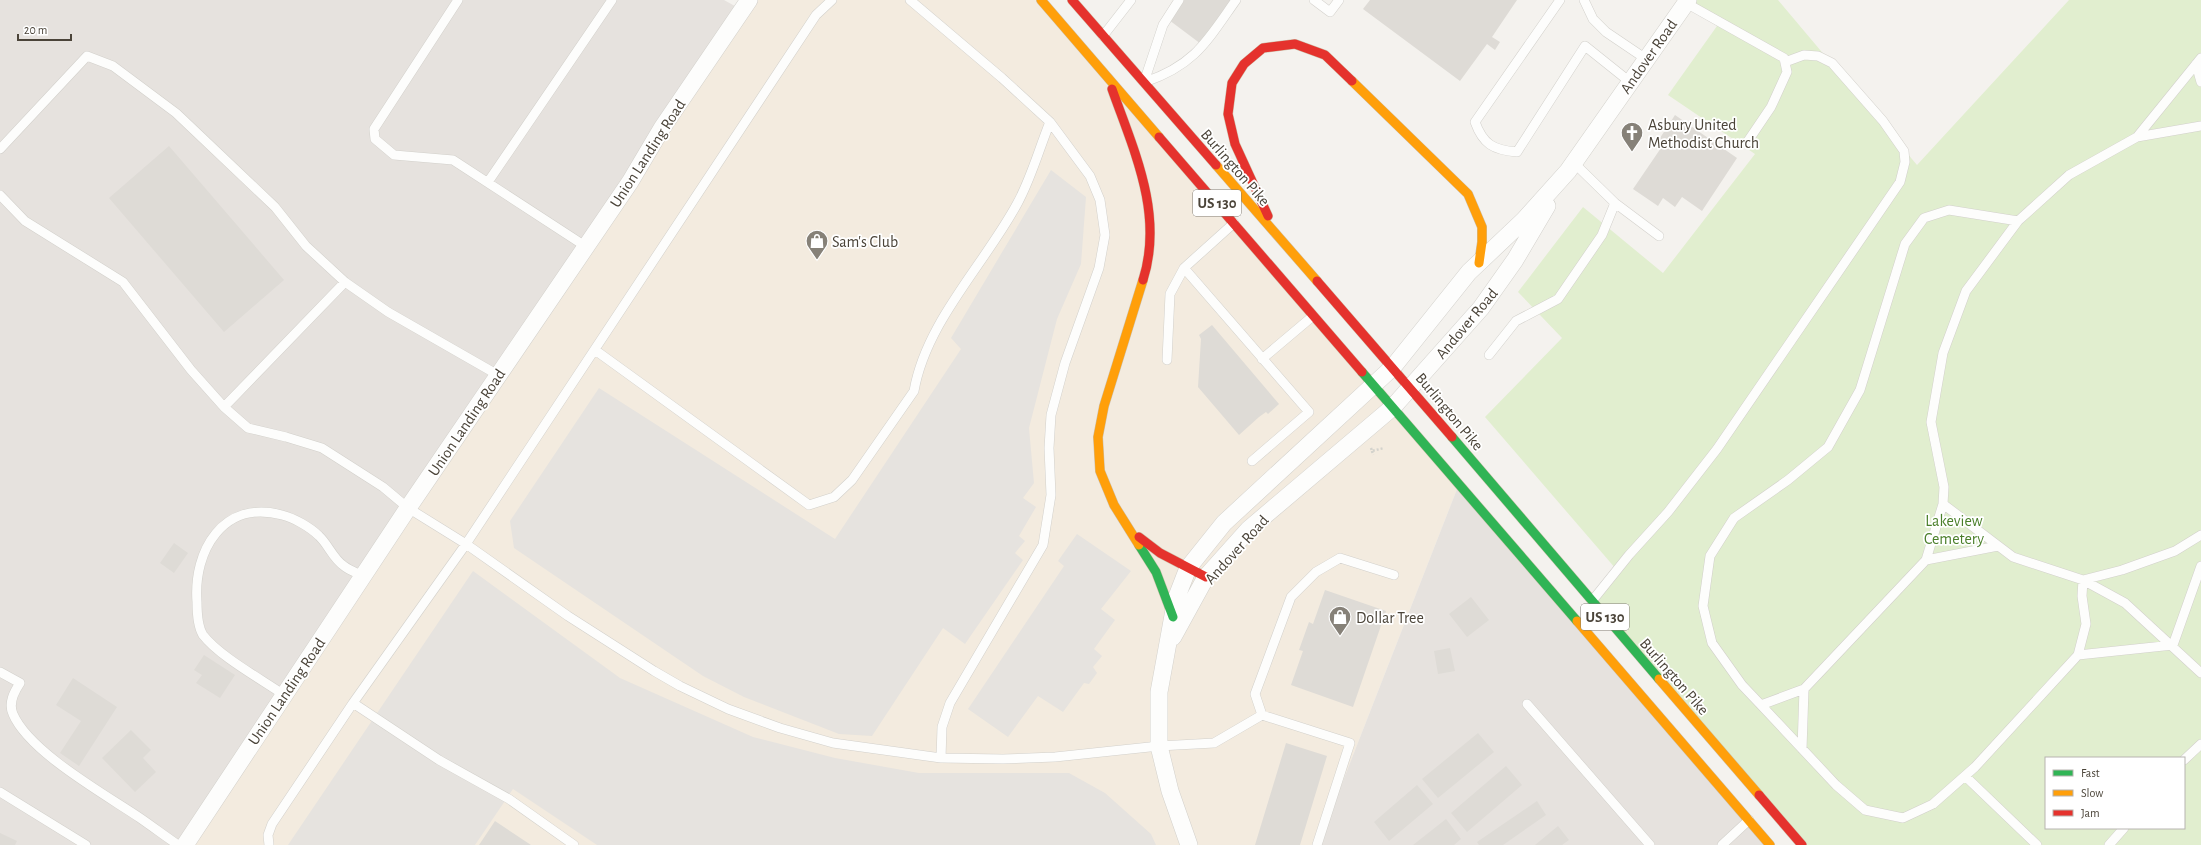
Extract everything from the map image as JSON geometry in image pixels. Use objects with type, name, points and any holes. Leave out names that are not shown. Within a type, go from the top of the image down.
[{"type":"highway","name":"US 130","points":[[1041,0],[1770,845]]},
{"type":"highway","name":"Burlington Pike","points":[[1072,0],[1279,239],[1393,367],[1592,602],[1802,845]]},
{"type":"highway","points":[[1279,239],[1235,144],[1228,114],[1232,84],[1244,64],[1263,48],[1295,44],[1325,55],[1468,194],[1482,220],[1484,240],[1479,263]]},
{"type":"highway","points":[[1107,77],[1142,175],[1149,204],[1151,234],[1148,264],[1104,406],[1098,437],[1100,471],[1114,505],[1156,572],[1173,617]]},
{"type":"highway","points":[[1129,529],[1160,553],[1206,577]]},
{"type":"street","name":"Union Landing Road","points":[[185,845],[408,508],[584,246],[625,188],[662,128],[749,0]]},
{"type":"street","name":"Andover Road","points":[[1169,644],[1176,599],[1188,568],[1224,523],[1393,367],[1469,272],[1547,196],[1570,167],[1687,1]]},
{"type":"street","name":"Andover Road","points":[[1169,644],[1192,607],[1206,577],[1249,529],[1393,407],[1481,308],[1515,260],[1570,167]]},
{"type":"street","points":[[1169,644],[1159,692],[1159,746],[1170,791],[1189,845]]},
{"type":"lane","points":[[458,0],[374,129],[375,139],[394,155],[453,160],[584,246]]},
{"type":"lane","points":[[488,182],[612,0]]},
{"type":"lane","points":[[269,845],[268,836],[272,824],[353,703],[466,544],[816,15],[832,0]]},
{"type":"lane","points":[[910,0],[1002,78],[1050,122],[1090,176],[1100,200],[1105,235],[1102,257],[1065,363],[1051,415],[1049,448],[1051,495],[1043,545],[950,703],[942,727],[941,758]]},
{"type":"lane","points":[[1103,36],[1131,0]]},
{"type":"lane","points":[[1143,83],[1163,25],[1179,0]]},
{"type":"lane","points":[[1143,83],[1161,77],[1188,62],[1202,48],[1236,0]]},
{"type":"lane","points":[[1314,0],[1330,12],[1338,0]]},
{"type":"lane","points":[[1560,0],[1475,122],[1481,138],[1499,150],[1517,152],[1586,46],[1630,82]]},
{"type":"lane","points":[[1584,0],[1592,19],[1606,32],[1646,59]]},
{"type":"lane","points":[[1687,1],[1784,58],[1787,72],[1771,107],[1748,140]]},
{"type":"lane","points":[[1592,602],[1630,555],[1668,512],[1717,449],[1900,182],[1905,162],[1904,151],[1883,121],[1832,63],[1818,56],[1804,55],[1785,62]]},
{"type":"lane","points":[[0,149],[87,56],[113,66],[176,113],[275,206],[306,246],[345,282],[388,312],[498,375]]},
{"type":"lane","points":[[2198,61],[2201,82]]},
{"type":"lane","points":[[2137,137],[2198,61]]},
{"type":"lane","points":[[595,350],[809,504],[834,496],[852,480],[914,390],[917,374],[929,342],[1017,204],[1050,122]]},
{"type":"lane","points":[[1760,705],[1804,690],[1926,560],[1943,504],[1944,487],[1931,422],[1943,353],[1966,291],[2018,220],[2069,175],[2137,137],[2201,126]]},
{"type":"lane","points":[[1570,167],[1659,236]]},
{"type":"lane","points":[[0,195],[25,221],[122,282],[192,370],[224,407],[248,428],[286,437],[322,448],[383,487],[408,508],[466,544],[568,616],[680,686],[728,709],[780,728],[833,743],[941,758],[1054,758],[1159,746],[1214,743],[1262,715],[1350,743],[1317,845]]},
{"type":"lane","points":[[1488,354],[1516,321],[1558,299],[1602,235],[1615,203]]},
{"type":"lane","points":[[2018,220],[1949,210],[1924,218],[1905,244],[1860,390],[1828,447],[1788,480],[1734,518],[1710,556],[1703,606],[1712,643],[1742,685],[1760,705],[1836,785],[1865,810],[1903,818],[1933,804],[1964,776],[2078,655],[2086,624],[2082,596],[2083,580]]},
{"type":"lane","points":[[1167,360],[1170,294],[1184,268],[1234,223]]},
{"type":"lane","points":[[1184,268],[1309,412],[1252,461]]},
{"type":"lane","points":[[224,407],[345,282]]},
{"type":"lane","points":[[1262,359],[1314,315]]},
{"type":"lane","points":[[1943,504],[2013,557],[2083,580],[2125,603],[2173,645],[2201,673]]},
{"type":"lane","points":[[284,695],[221,652],[203,634],[197,613],[196,586],[199,566],[207,544],[220,528],[239,517],[261,512],[282,515],[300,523],[319,536],[343,566],[363,576]]},
{"type":"lane","points":[[2083,580],[2122,570],[2175,551],[2201,535]]},
{"type":"lane","points":[[1926,560],[1998,546]]},
{"type":"lane","points":[[1262,715],[1254,694],[1290,597],[1316,572],[1340,558],[1394,575]]},
{"type":"lane","points":[[2173,645],[2201,566]]},
{"type":"lane","points":[[2078,655],[2173,645]]},
{"type":"lane","points":[[0,672],[20,683],[12,696],[12,713],[27,734],[48,754],[86,783],[178,845]]},
{"type":"lane","points":[[1802,749],[1804,690]]},
{"type":"lane","points":[[353,703],[439,760],[509,799],[574,845]]},
{"type":"lane","points":[[1527,704],[1650,845]]},
{"type":"lane","points":[[2185,759],[2201,744]]},
{"type":"lane","points":[[1964,776],[2037,845]]},
{"type":"lane","points":[[0,792],[86,845]]},
{"type":"lane","points":[[1722,845],[1749,820]]},
{"type":"lane","points":[[2109,845],[2123,829]]},
{"type":"path","points":[[1371,446],[1373,455]]},
{"type":"path","points":[[1372,451],[1384,448]]},
{"type":"shaded area","points":[[0,0],[724,0],[742,10],[185,845],[0,845]]},
{"type":"shaded area","points":[[748,0],[1041,0],[1459,484],[1318,845],[184,845]]},
{"type":"shaded area","points":[[1051,170],[1086,197],[1081,264],[1057,319],[1029,428],[1034,483],[1023,498],[1036,507],[1019,536],[1025,541],[1015,553],[1023,560],[965,644],[943,628],[872,736],[839,734],[744,697],[703,676],[514,548],[510,521],[599,388],[835,539],[961,349],[951,338]]},
{"type":"shaded area","points":[[1459,484],[1770,845],[1318,845]]},
{"type":"shaded area","points":[[1077,534],[1131,571],[1101,609],[1115,620],[1094,649],[1102,656],[1093,667],[1097,673],[1089,684],[1084,683],[1063,712],[1038,696],[1008,737],[968,709],[1064,566],[1058,561]]},
{"type":"shaded area","points":[[473,571],[620,678],[753,737],[835,758],[919,773],[1069,773],[1105,793],[1151,834],[1156,845],[597,845],[513,789],[475,845],[288,845]]},
{"type":"green space","name":"Lakeview Cemetery","points":[[1684,0],[1778,0],[1917,165],[2069,0],[2201,0],[2201,845],[1802,845],[1592,602],[1616,569],[1485,417],[1562,338],[1518,292],[1583,207],[1663,273],[1755,154],[1668,95],[1717,26]]},
{"type":"building","points":[[1184,0],[1233,0],[1201,44],[1169,20]]},
{"type":"building","points":[[1370,0],[1517,0],[1492,37],[1500,42],[1495,50],[1487,44],[1460,81],[1363,9]]},
{"type":"building","points":[[1675,115],[1737,158],[1702,211],[1682,197],[1675,207],[1663,198],[1658,206],[1633,189],[1663,145],[1658,141]]},
{"type":"building","points":[[169,146],[284,280],[224,332],[109,198]]},
{"type":"building","points":[[1212,325],[1279,404],[1268,414],[1266,412],[1259,417],[1239,435],[1198,387],[1201,339],[1199,335]]},
{"type":"building","points":[[174,543],[188,553],[174,573],[160,563]]},
{"type":"building","name":"Dollar Tree","points":[[1325,590],[1386,611],[1353,707],[1291,685],[1303,651],[1299,650],[1309,622],[1313,624]]},
{"type":"building","points":[[1471,597],[1489,620],[1467,637],[1449,614]]},
{"type":"building","points":[[1450,648],[1455,671],[1438,674],[1434,651]]},
{"type":"building","points":[[204,655],[235,675],[220,698],[196,683],[202,675],[194,670]]},
{"type":"building","points":[[73,678],[117,707],[79,766],[60,753],[81,721],[56,705]]},
{"type":"building","points":[[131,730],[151,750],[143,758],[156,772],[135,792],[102,758]]},
{"type":"building","points":[[1478,733],[1494,752],[1438,798],[1422,779]]},
{"type":"building","points":[[1286,743],[1327,756],[1300,845],[1255,845]]},
{"type":"building","points":[[1506,766],[1522,785],[1467,832],[1451,813]]},
{"type":"building","points":[[1417,785],[1433,804],[1389,841],[1374,822]]},
{"type":"building","points":[[1537,801],[1546,815],[1503,845],[1479,845],[1477,842]]},
{"type":"building","points":[[1446,819],[1461,839],[1454,845],[1413,845]]},
{"type":"building","points":[[495,821],[531,845],[479,845]]},
{"type":"building","points":[[1558,826],[1569,840],[1562,845],[1535,845]]},
{"type":"building","points":[[0,833],[17,841],[15,845],[0,845]]},
{"type":"traffic: fast","points":[[1362,372],[1577,621]]},
{"type":"traffic: fast","points":[[1452,437],[1659,679]]},
{"type":"traffic: fast","points":[[1139,545],[1156,572],[1173,617]]},
{"type":"traffic: slow","points":[[1041,0],[1159,137]]},
{"type":"traffic: slow","points":[[1352,81],[1468,194],[1482,227],[1482,242],[1479,263]]},
{"type":"traffic: slow","points":[[1216,165],[1317,281]]},
{"type":"traffic: slow","points":[[1139,545],[1114,505],[1100,471],[1098,437],[1104,406],[1143,280]]},
{"type":"traffic: slow","points":[[1577,621],[1770,845]]},
{"type":"traffic: slow","points":[[1659,679],[1759,795]]},
{"type":"traffic: jam","points":[[1072,0],[1216,165]]},
{"type":"traffic: jam","points":[[1268,216],[1235,144],[1228,114],[1232,83],[1244,64],[1263,48],[1295,44],[1325,55],[1352,81]]},
{"type":"traffic: jam","points":[[1112,89],[1137,159],[1144,183],[1148,207],[1150,231],[1149,255],[1143,280]]},
{"type":"traffic: jam","points":[[1159,137],[1362,372]]},
{"type":"traffic: jam","points":[[1317,281],[1452,437]]},
{"type":"traffic: jam","points":[[1139,537],[1160,553],[1206,577]]},
{"type":"traffic: jam","points":[[1759,795],[1802,845]]},
{"type":"place","name":"Asbury United Methodist Church","points":[[1632,152]]},
{"type":"place","name":"Sam's Club","points":[[817,260]]},
{"type":"place","name":"Dollar Tree","points":[[1340,636]]}]
